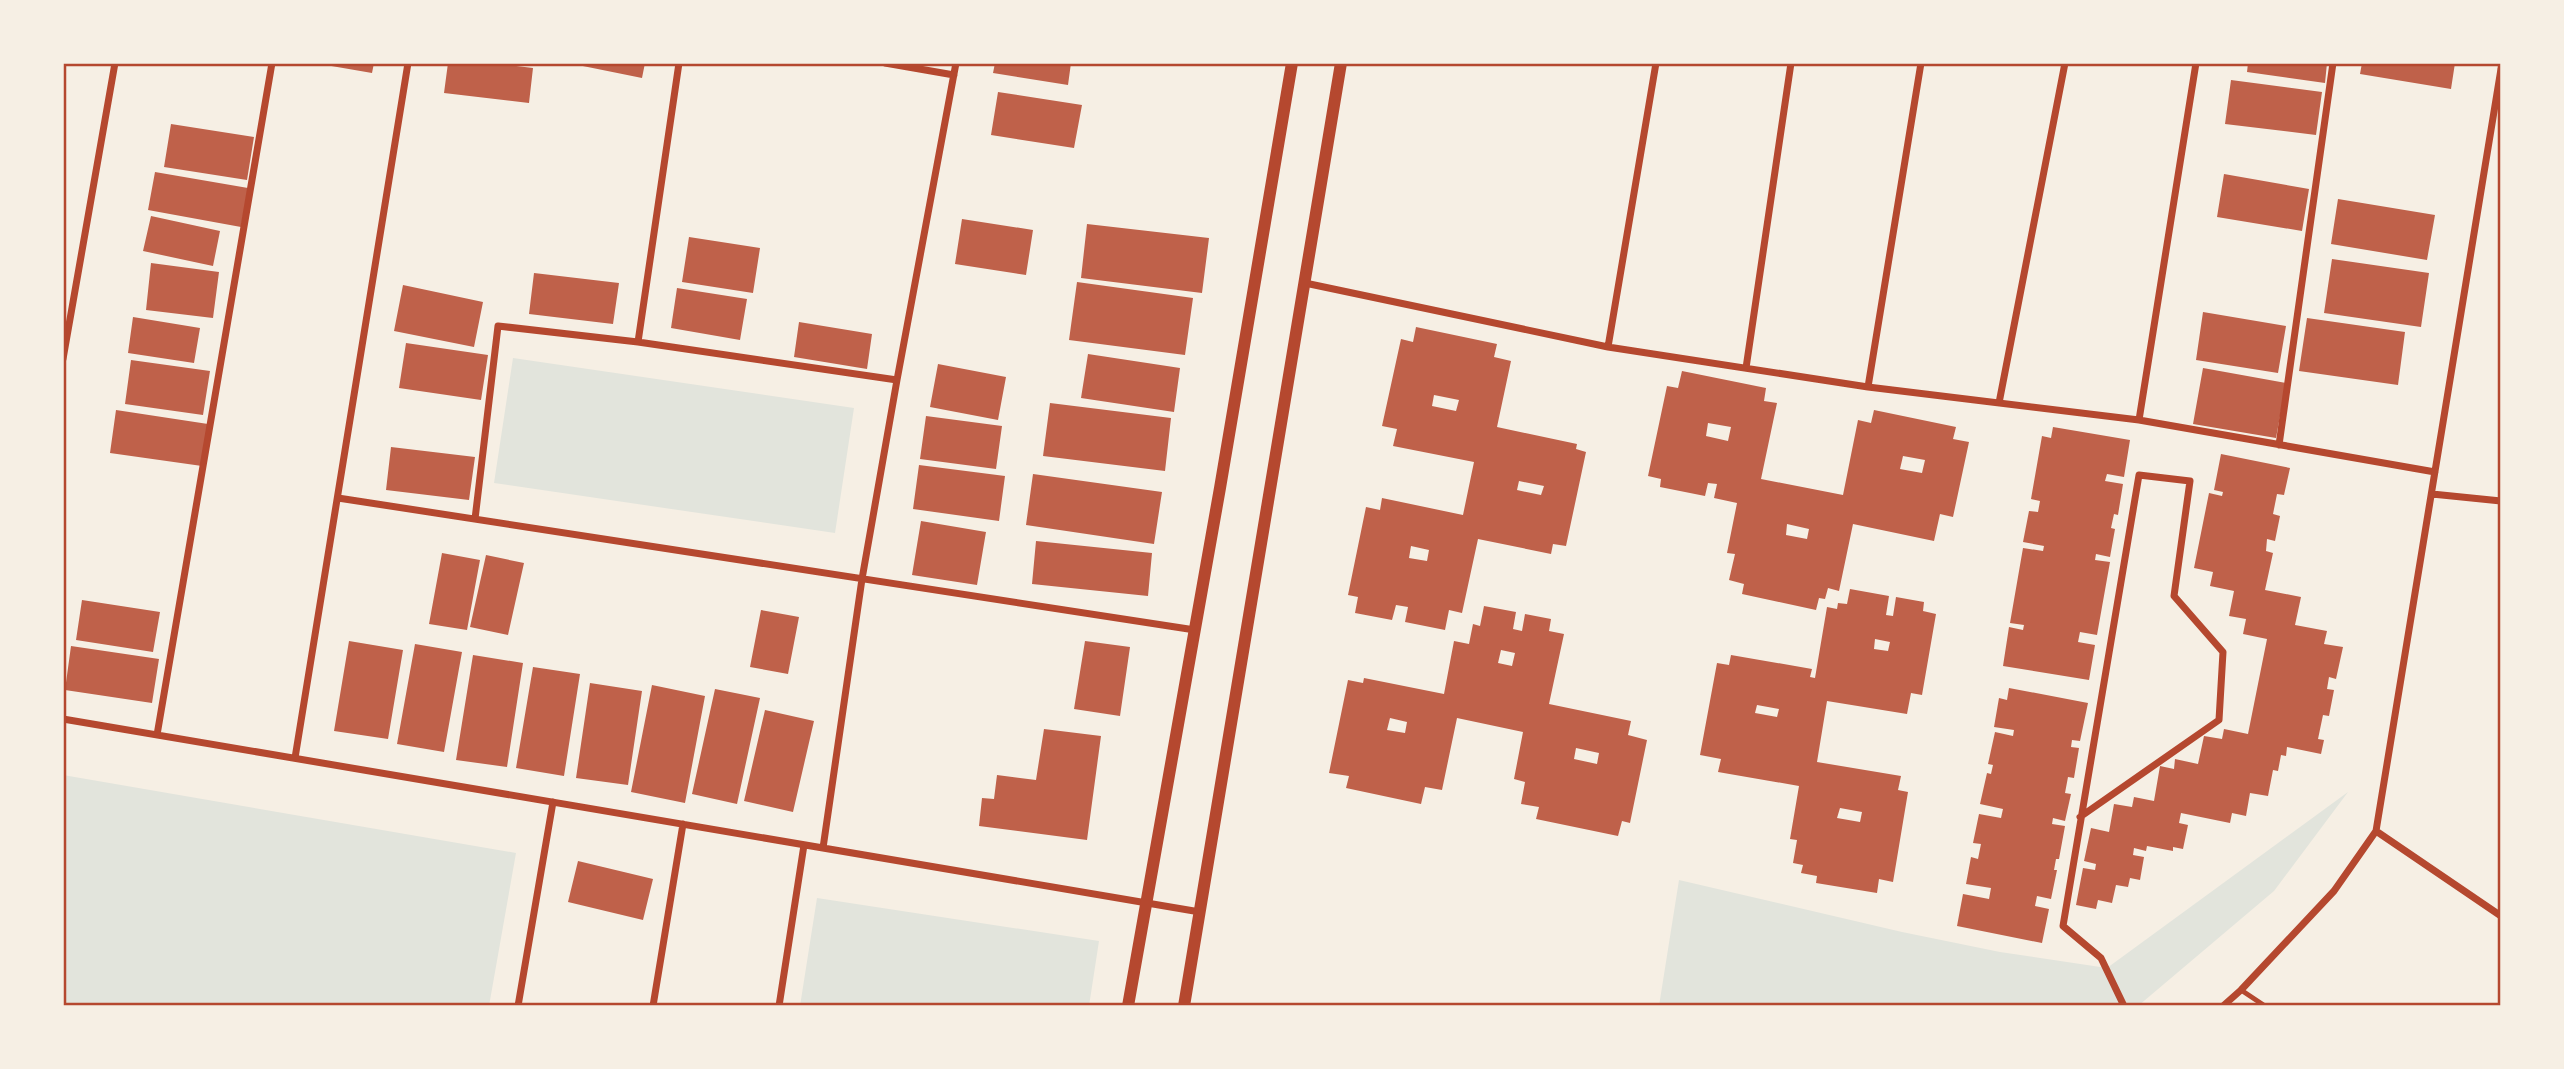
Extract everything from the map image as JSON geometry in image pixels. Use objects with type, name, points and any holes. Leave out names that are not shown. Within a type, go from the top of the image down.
[{"type":"street","points":[[63,359],[66,321],[115,63]]},
{"type":"street","points":[[157,735],[272,63]]},
{"type":"street","points":[[295,758],[408,63]]},
{"type":"street","points":[[638,342],[679,63]]},
{"type":"street","points":[[885,63],[954,75]]},
{"type":"street","points":[[822,848],[862,579],[956,63]]},
{"type":"street","points":[[1128,1006],[1292,63]]},
{"type":"street","points":[[1184,1006],[1341,63]]},
{"type":"street","points":[[1608,347],[1656,63]]},
{"type":"street","points":[[1746,368],[1791,63]]},
{"type":"street","points":[[1868,387],[1921,63]]},
{"type":"street","points":[[2000,403],[2065,63]]},
{"type":"street","points":[[2139,420],[2196,63]]},
{"type":"street","points":[[2279,445],[2333,63]]},
{"type":"street","points":[[2223,1006],[2334,891],[2376,831],[2501,69]]},
{"type":"street","points":[[1305,283],[1608,347],[1868,387],[2139,420],[2435,472]]},
{"type":"street","points":[[475,519],[498,326],[638,342],[897,380]]},
{"type":"street","points":[[2080,817],[2219,720],[2223,652],[2174,596],[2190,481],[2139,475],[2080,817],[2063,926],[2101,958],[2124,1006]]},
{"type":"street","points":[[2432,494],[2501,501]]},
{"type":"street","points":[[338,498],[1195,630]]},
{"type":"street","points":[[63,719],[1200,912]]},
{"type":"street","points":[[518,1006],[554,803]]},
{"type":"street","points":[[653,1006],[683,824]]},
{"type":"street","points":[[2376,831],[2501,916]]},
{"type":"street","points":[[779,1006],[804,845]]},
{"type":"lane","points":[[2241,990],[2265,1006]]},
{"type":"shaded area","points":[[513,358],[854,408],[835,533],[494,483]]},
{"type":"shaded area","points":[[63,775],[516,853],[489,1006],[63,1006]]},
{"type":"shaded area","points":[[2348,792],[2274,891],[2138,1006],[1659,1006],[1679,880],[1902,932],[2000,952],[2107,968]]},
{"type":"shaded area","points":[[817,898],[1099,941],[1089,1006],[800,1006]]},
{"type":"building","points":[[314,63],[374,63],[372,73]]},
{"type":"building","points":[[448,63],[491,63],[533,68],[529,103],[444,93]]},
{"type":"building","points":[[568,63],[645,63],[642,78]]},
{"type":"building","points":[[995,63],[1071,63],[1068,85],[993,73]]},
{"type":"building","points":[[2248,63],[2327,63],[2325,83],[2247,72]]},
{"type":"building","points":[[2362,63],[2455,63],[2451,89],[2360,74]]},
{"type":"building","points":[[2231,80],[2322,92],[2316,135],[2225,124]]},
{"type":"building","points":[[998,92],[1082,105],[1074,148],[991,135]]},
{"type":"building","points":[[171,124],[254,137],[247,180],[164,167]]},
{"type":"building","points":[[155,172],[248,188],[241,227],[148,210]]},
{"type":"building","points":[[2224,174],[2309,189],[2302,231],[2217,217]]},
{"type":"building","points":[[2338,199],[2435,215],[2427,260],[2331,244]]},
{"type":"building","points":[[151,216],[220,231],[213,266],[143,251]]},
{"type":"building","points":[[962,219],[1033,230],[1026,275],[955,264]]},
{"type":"building","points":[[1087,224],[1209,238],[1202,293],[1081,278]]},
{"type":"building","points":[[689,237],[760,248],[753,293],[682,282]]},
{"type":"building","points":[[2332,259],[2429,273],[2421,327],[2324,313]]},
{"type":"building","points":[[151,263],[219,272],[213,318],[146,310]]},
{"type":"building","points":[[534,273],[619,283],[613,324],[529,314]]},
{"type":"building","points":[[1077,282],[1193,298],[1185,355],[1069,340]]},
{"type":"building","points":[[403,285],[483,302],[474,347],[394,331]]},
{"type":"building","points":[[677,288],[747,299],[740,340],[671,328]]},
{"type":"building","points":[[2203,312],[2286,326],[2278,373],[2196,360]]},
{"type":"building","points":[[133,317],[200,328],[194,363],[128,353]]},
{"type":"building","points":[[2307,318],[2405,332],[2398,385],[2299,371]]},
{"type":"building","points":[[799,322],[872,334],[867,369],[794,357]]},
{"type":"building","points":[[1416,327],[1497,344],[1494,357],[1511,361],[1497,427],[1577,444],[1576,449],[1586,452],[1566,546],[1553,544],[1551,554],[1478,539],[1462,613],[1449,610],[1445,630],[1405,622],[1408,607],[1396,605],[1392,620],[1355,613],[1358,597],[1348,595],[1366,507],[1380,510],[1382,498],[1463,515],[1474,462],[1393,446],[1397,429],[1382,426],[1401,339],[1413,342]],"holes":[[[1434,395],[1459,400],[1456,411],[1432,406]],[[1519,481],[1544,486],[1541,495],[1517,490]],[[1411,546],[1429,550],[1427,561],[1409,558]]]},
{"type":"building","points":[[406,343],[488,355],[481,400],[399,388]]},
{"type":"building","points":[[1088,354],[1180,368],[1174,412],[1081,398]]},
{"type":"building","points":[[131,360],[210,371],[203,415],[125,404]]},
{"type":"building","points":[[938,364],[1006,377],[998,420],[930,407]]},
{"type":"building","points":[[2203,368],[2286,383],[2276,438],[2193,424]]},
{"type":"building","points":[[1682,371],[1766,388],[1764,401],[1777,403],[1761,479],[1843,495],[1858,420],[1871,423],[1874,410],[1956,427],[1953,439],[1969,442],[1953,517],[1940,514],[1934,541],[1853,524],[1839,591],[1828,588],[1825,599],[1819,598],[1816,610],[1742,594],[1744,584],[1729,580],[1735,554],[1727,553],[1737,503],[1714,498],[1717,484],[1708,483],[1705,496],[1660,487],[1661,479],[1648,476],[1667,386],[1678,388]],"holes":[[[1708,423],[1731,427],[1728,441],[1706,436]],[[1903,456],[1925,460],[1922,473],[1900,469]],[[1787,524],[1809,529],[1807,539],[1786,535]]]},
{"type":"building","points":[[1050,403],[1171,418],[1165,471],[1043,456]]},
{"type":"building","points":[[116,410],[208,424],[202,466],[110,453]]},
{"type":"building","points":[[926,416],[1002,426],[996,469],[920,459]]},
{"type":"building","points":[[2053,427],[2130,440],[2124,477],[2107,474],[2105,481],[2123,484],[2118,515],[2114,514],[2111,528],[2115,529],[2110,557],[2096,554],[2095,560],[2110,562],[2097,635],[2080,632],[2078,642],[2095,645],[2089,680],[2003,666],[2009,627],[2023,630],[2024,625],[2010,623],[2023,548],[2043,551],[2044,546],[2023,542],[2029,511],[2038,512],[2040,501],[2031,499],[2042,436],[2051,438]]},
{"type":"building","points":[[391,447],[475,457],[469,500],[386,490]]},
{"type":"building","points":[[2221,454],[2290,468],[2284,495],[2277,494],[2273,514],[2280,516],[2275,541],[2267,539],[2266,551],[2273,553],[2265,590],[2301,597],[2295,625],[2327,631],[2324,644],[2343,647],[2336,679],[2329,677],[2327,689],[2334,690],[2329,716],[2323,715],[2318,739],[2324,740],[2321,754],[2287,747],[2286,756],[2281,755],[2278,771],[2273,770],[2268,796],[2250,793],[2246,816],[2232,813],[2230,823],[2181,813],[2179,823],[2188,825],[2183,849],[2173,847],[2173,851],[2147,846],[2146,851],[2134,848],[2133,855],[2144,857],[2140,880],[2130,878],[2128,887],[2116,885],[2112,903],[2098,900],[2096,909],[2076,905],[2083,868],[2095,870],[2096,864],[2084,861],[2091,828],[2109,832],[2114,804],[2132,807],[2134,797],[2154,801],[2160,766],[2174,769],[2175,759],[2198,764],[2204,736],[2222,739],[2224,729],[2248,734],[2267,639],[2243,634],[2246,619],[2229,616],[2234,591],[2210,586],[2213,572],[2194,568],[2209,493],[2222,496],[2223,492],[2214,490]]},
{"type":"building","points":[[919,465],[1005,476],[999,521],[913,509]]},
{"type":"building","points":[[1033,474],[1162,492],[1154,544],[1026,525]]},
{"type":"building","points":[[921,521],[986,532],[977,585],[912,575]]},
{"type":"building","points":[[1036,541],[1152,553],[1148,596],[1032,584]]},
{"type":"building","points":[[442,553],[480,560],[467,630],[429,624]]},
{"type":"building","points":[[486,555],[524,563],[508,635],[470,627]]},
{"type":"building","points":[[1850,589],[1889,596],[1886,615],[1893,616],[1896,597],[1924,602],[1923,611],[1936,614],[1922,695],[1911,693],[1907,714],[1827,701],[1817,762],[1901,776],[1898,790],[1908,792],[1893,882],[1879,879],[1877,893],[1816,883],[1817,876],[1801,873],[1803,865],[1793,863],[1797,840],[1790,839],[1799,786],[1718,772],[1721,759],[1700,755],[1717,663],[1729,665],[1731,655],[1812,669],[1810,677],[1815,678],[1827,607],[1837,609],[1838,603],[1847,604]],"holes":[[[1875,639],[1890,642],[1888,651],[1874,649]],[[1757,705],[1779,709],[1777,717],[1755,713]],[[1840,808],[1862,812],[1860,822],[1837,818]]]},
{"type":"building","points":[[82,600],[160,612],[153,652],[76,640]]},
{"type":"building","points":[[1484,606],[1516,612],[1513,629],[1522,631],[1525,614],[1551,619],[1549,631],[1564,634],[1549,704],[1631,721],[1628,735],[1647,740],[1630,823],[1622,821],[1618,836],[1536,819],[1539,807],[1521,804],[1525,782],[1514,779],[1523,732],[1457,718],[1442,790],[1425,787],[1421,804],[1346,788],[1349,776],[1329,773],[1348,680],[1363,683],[1364,678],[1444,694],[1454,641],[1469,644],[1473,624],[1480,626]],"holes":[[[1501,650],[1515,653],[1512,666],[1498,663]],[[1390,718],[1407,722],[1405,733],[1387,730]],[[1576,748],[1599,753],[1597,764],[1574,759]]]},
{"type":"building","points":[[761,610],[799,617],[788,674],[750,667]]},
{"type":"building","points":[[349,641],[403,650],[388,739],[334,731]]},
{"type":"building","points":[[1085,641],[1130,647],[1120,716],[1074,709]]},
{"type":"building","points":[[415,644],[462,652],[444,752],[397,744]]},
{"type":"building","points":[[71,646],[159,659],[152,703],[65,690]]},
{"type":"building","points":[[473,655],[523,663],[507,767],[456,760]]},
{"type":"building","points":[[533,667],[580,674],[564,776],[516,768]]},
{"type":"building","points":[[590,683],[642,691],[628,785],[576,778]]},
{"type":"building","points":[[652,685],[705,696],[685,803],[631,792]]},
{"type":"building","points":[[2009,688],[2088,703],[2080,741],[2072,740],[2071,747],[2079,748],[2074,778],[2068,777],[2065,793],[2071,794],[2065,821],[2053,818],[2052,824],[2065,826],[2059,859],[2056,859],[2054,870],[2057,870],[2051,899],[2037,896],[2035,906],[2049,909],[2042,943],[1957,926],[1963,894],[1989,899],[1991,888],[1966,884],[1971,857],[1978,859],[1981,844],[1973,843],[1979,814],[2001,818],[2003,809],[1980,804],[1987,773],[1991,774],[1993,765],[1988,764],[1995,732],[2013,736],[2014,730],[1994,727],[1999,698],[2007,700]]},
{"type":"building","points":[[715,689],[760,698],[737,804],[692,794]]},
{"type":"building","points":[[765,710],[814,721],[793,812],[744,801]]},
{"type":"building","points":[[1044,729],[1101,736],[1087,840],[979,826],[982,798],[994,799],[997,775],[1036,780]]},
{"type":"building","points":[[578,861],[653,879],[643,920],[568,902]]}]
